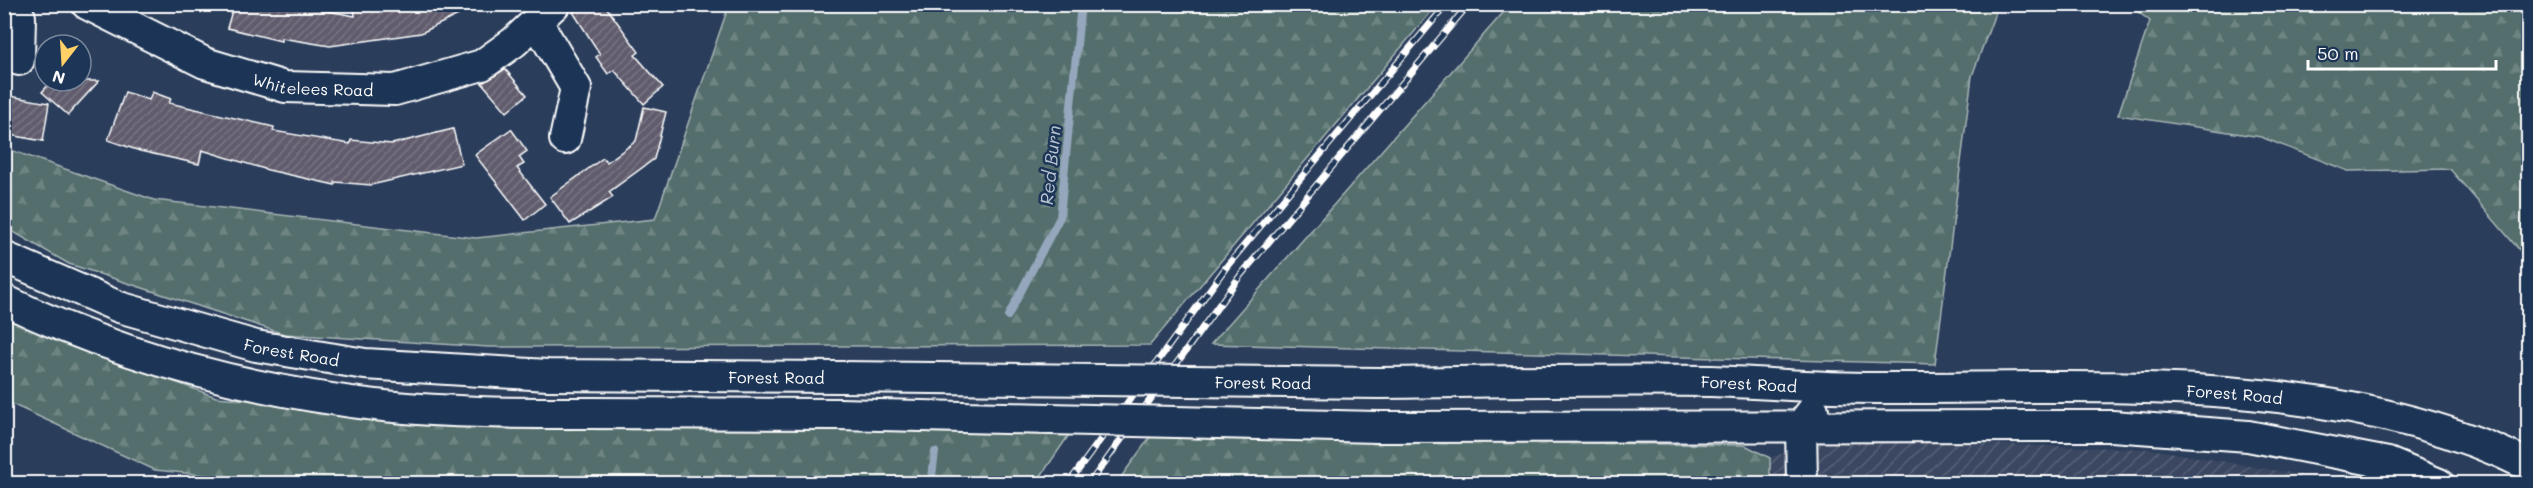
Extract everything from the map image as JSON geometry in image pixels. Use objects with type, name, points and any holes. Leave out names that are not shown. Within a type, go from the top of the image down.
[{"type":"street","name":"Whitelees Road","points":[[87,4],[205,63],[285,87],[395,90],[482,65],[546,13],[576,88],[565,139]]},
{"type":"street","points":[[19,12],[19,60]]},
{"type":"street","name":"Forest Road","points":[[4,257],[119,306],[256,346],[365,364],[548,375],[840,376],[1379,383],[1711,381],[1828,388],[2152,389],[2297,398],[2414,422],[2502,452],[2529,465]]},
{"type":"street","points":[[4,300],[107,343],[170,365],[224,379],[384,406],[518,413],[838,414],[1378,428],[2112,426],[2248,436],[2388,463],[2439,483]]},
{"type":"street","points":[[1802,483],[1801,426],[1828,388]]},
{"type":"path","points":[[2521,4],[2529,41]]},
{"type":"shaded area","points":[[1822,439],[2151,449],[2349,483],[1770,484],[1770,458]]},
{"type":"green space","points":[[729,5],[1437,5],[1150,345],[488,347],[284,334],[69,264],[5,227],[5,148],[154,200],[476,238],[655,219]]},
{"type":"green space","points":[[1510,5],[1998,5],[1972,76],[1935,364],[1211,344]]},
{"type":"green space","points":[[2129,5],[2528,5],[2528,260],[2450,169],[2348,171],[2261,137],[2118,115],[2150,21]]},
{"type":"green space","points":[[5,314],[35,331],[216,397],[544,425],[1071,432],[1036,483],[292,484],[155,470],[5,401]]},
{"type":"green space","points":[[1150,437],[1745,445],[1770,458],[1770,484],[1116,484]]},
{"type":"building","points":[[234,4],[290,4],[355,16],[354,8],[378,4],[481,4],[421,33],[330,46],[281,38],[281,41],[227,28]]},
{"type":"building","points":[[585,4],[604,4],[639,52],[635,55],[663,87],[644,104],[614,70],[608,74],[596,57],[600,54],[573,12]]},
{"type":"building","points":[[505,69],[527,95],[507,112],[482,83]]},
{"type":"building","points":[[125,92],[149,100],[152,92],[171,99],[169,103],[274,127],[273,131],[350,144],[351,140],[392,144],[453,129],[462,164],[371,185],[335,182],[335,185],[268,170],[202,150],[199,164],[140,151],[108,140]]},
{"type":"building","points":[[43,93],[88,93],[68,115]]},
{"type":"building","points":[[4,95],[49,103],[43,141],[10,135],[10,130],[4,129]]},
{"type":"building","points":[[644,107],[666,112],[654,159],[609,192],[613,197],[570,224],[550,197],[603,158],[607,162],[636,141]]},
{"type":"building","points":[[511,129],[527,151],[519,157],[524,164],[517,168],[545,204],[525,220],[475,155]]},
{"type":"waterway","name":"Red Burn","points":[[1008,316],[1060,217],[1081,4]]},
{"type":"waterway","name":"Red Burn","points":[[931,484],[935,452]]},
{"type":"railway","points":[[1068,484],[1227,266],[1447,4]]},
{"type":"railway","points":[[1089,484],[1240,276],[1469,4]]}]
